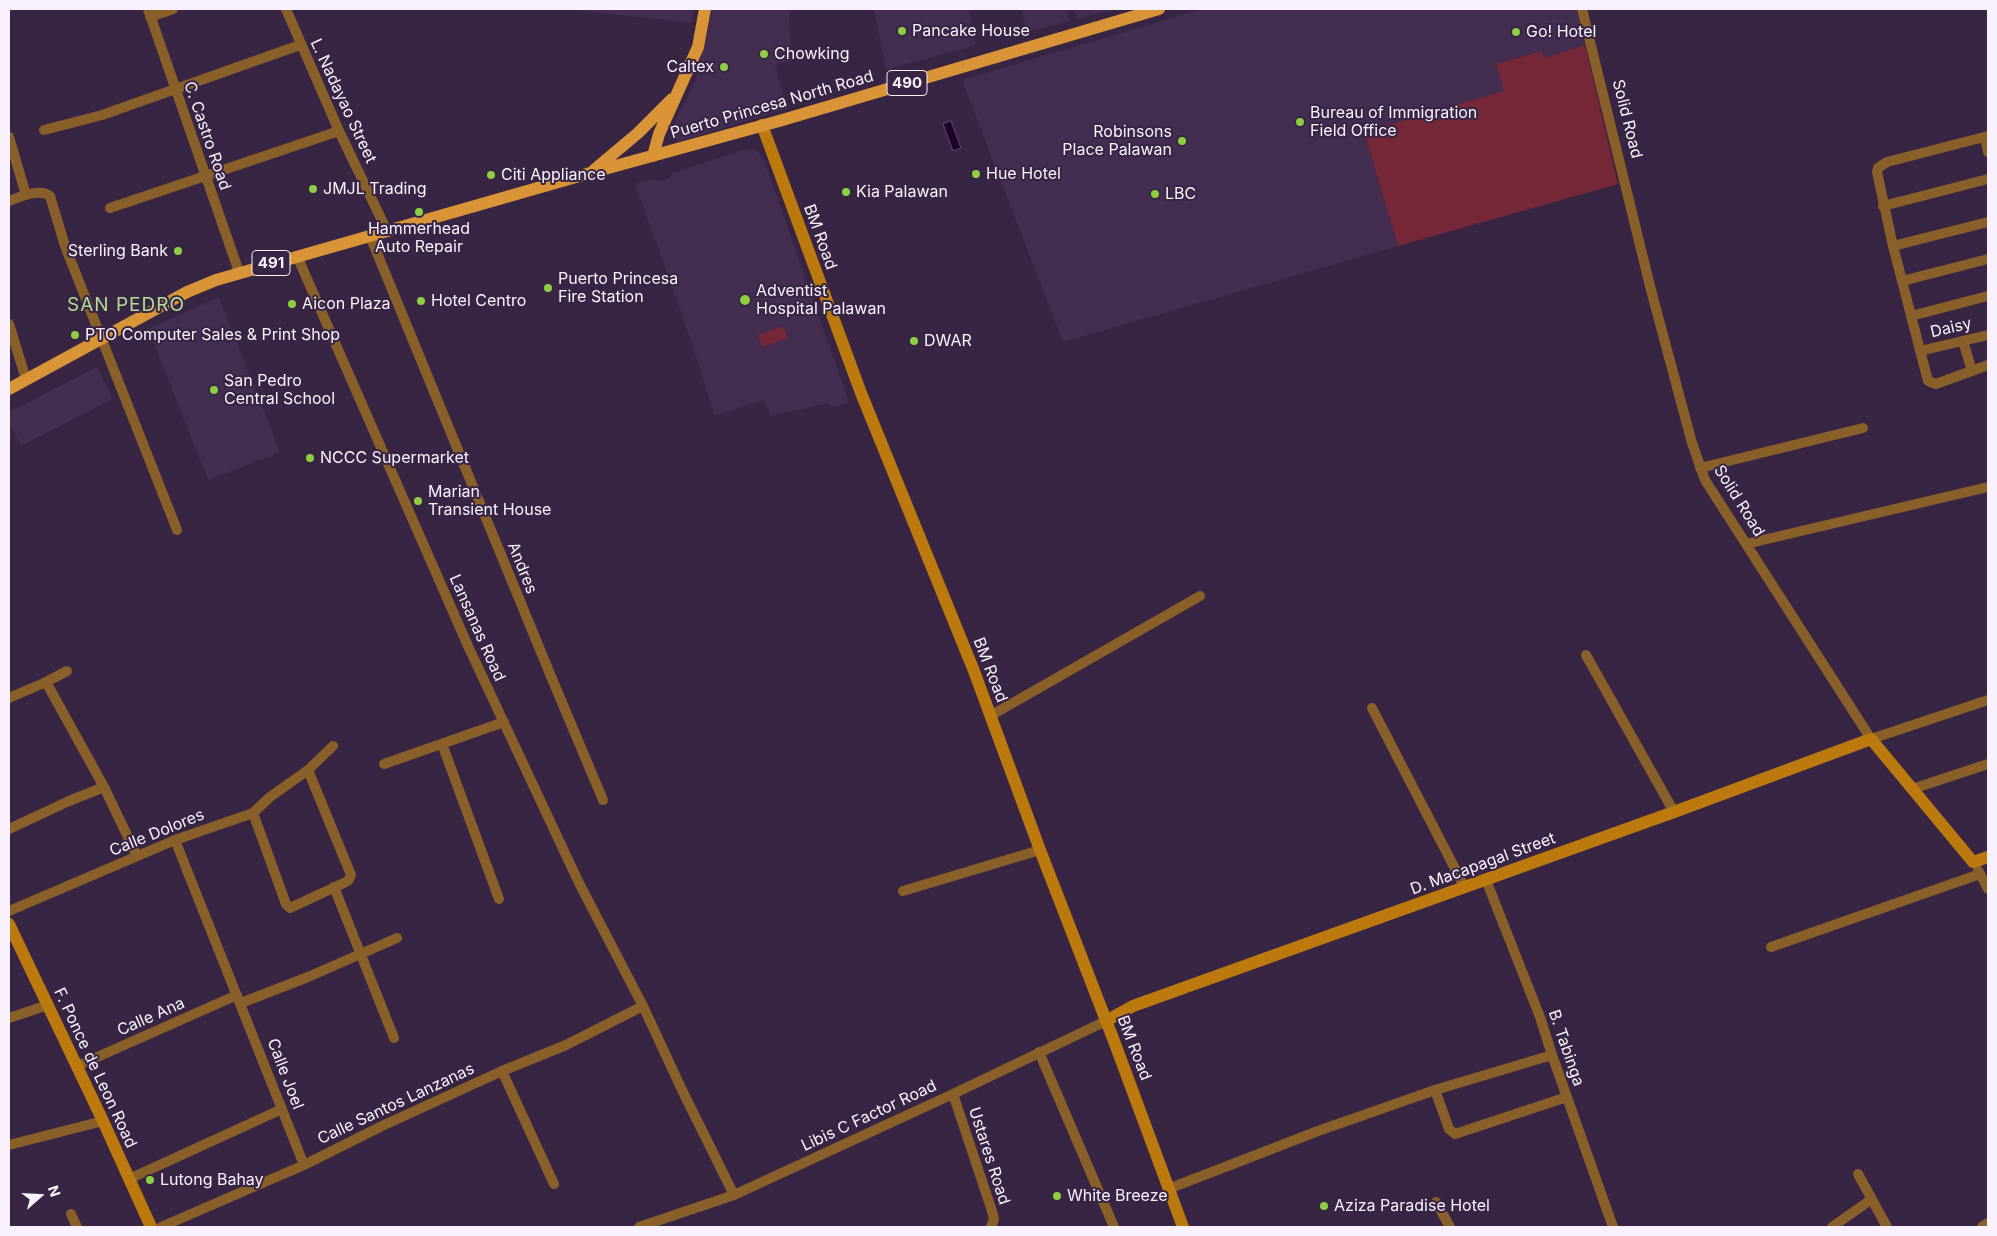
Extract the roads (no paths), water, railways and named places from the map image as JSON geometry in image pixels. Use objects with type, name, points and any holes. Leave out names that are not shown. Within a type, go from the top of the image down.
[{"type":"main road","points":[[653,156],[659,134],[698,47],[705,9]]},
{"type":"main road","name":"Puerto Princesa North Road","points":[[653,156],[1160,9]]},
{"type":"main road","points":[[590,173],[638,133],[678,94]]},
{"type":"main road","name":"491","points":[[9,389],[187,292],[239,272],[653,156]]},
{"type":"street","points":[[149,13],[173,9]]},
{"type":"street","name":"L. Nadayao Street","points":[[286,9],[300,45],[339,131],[387,231]]},
{"type":"street","name":"Solid Road","points":[[1582,9],[1651,290],[1700,468],[1713,493],[1871,739],[1973,862],[1988,888]]},
{"type":"street","name":"C. Castro Road","points":[[149,13],[239,272]]},
{"type":"street","points":[[44,130],[81,122],[300,45]]},
{"type":"street","name":"BM Road","points":[[762,125],[861,393],[974,671],[1183,1227]]},
{"type":"street","points":[[110,208],[339,131]]},
{"type":"street","points":[[1988,152],[1986,137],[1882,164],[1877,172],[1883,206],[1927,378],[1930,383],[1936,384],[1988,365]]},
{"type":"street","points":[[10,143],[26,195]]},
{"type":"street","points":[[1883,206],[1988,178]]},
{"type":"street","points":[[9,201],[43,192],[50,196],[65,246],[177,530]]},
{"type":"street","points":[[1893,246],[1988,222]]},
{"type":"street","name":"Andres","points":[[370,236],[603,800]]},
{"type":"street","name":"Lansanas Road","points":[[297,256],[468,646],[579,883],[643,1006],[734,1195]]},
{"type":"street","points":[[1902,281],[1988,259]]},
{"type":"street","points":[[1911,316],[1988,296]]},
{"type":"street","points":[[9,324],[26,379]]},
{"type":"street","name":"Daisy","points":[[1920,351],[1988,335]]},
{"type":"street","points":[[1963,341],[1972,371]]},
{"type":"street","points":[[1700,468],[1863,428]]},
{"type":"street","points":[[1746,544],[1988,487]]},
{"type":"street","points":[[990,716],[1200,596]]},
{"type":"street","points":[[1586,654],[1674,812]]},
{"type":"street","points":[[9,698],[67,671]]},
{"type":"street","points":[[46,682],[104,788],[137,856]]},
{"type":"street","points":[[1871,739],[1988,700]]},
{"type":"street","points":[[1372,708],[1465,888]]},
{"type":"street","points":[[384,764],[504,722]]},
{"type":"street","name":"D. Macapagal Street","points":[[1106,1021],[1133,1006],[1465,888],[1871,739]]},
{"type":"street","points":[[442,744],[498,898]]},
{"type":"street","name":"Calle Dolores","points":[[9,912],[175,840],[253,813],[270,797],[308,770],[333,746]]},
{"type":"street","points":[[1912,789],[1988,764]]},
{"type":"street","points":[[253,813],[286,904],[290,908],[348,880],[351,874],[308,770]]},
{"type":"street","points":[[9,829],[69,801],[104,788]]},
{"type":"street","name":"Calle Joel","points":[[175,840],[304,1165]]},
{"type":"street","points":[[903,891],[1040,850]]},
{"type":"street","points":[[1973,862],[1988,857]]},
{"type":"street","points":[[1771,947],[1980,874]]},
{"type":"street","name":"B. Tabinga","points":[[1486,880],[1540,1017],[1613,1227]]},
{"type":"street","points":[[334,887],[394,1038]]},
{"type":"street","name":"F. Ponce de Leon Road","points":[[9,924],[103,1121],[151,1227]]},
{"type":"street","name":"Calle Ana","points":[[77,1066],[239,999],[361,954],[397,938]]},
{"type":"street","points":[[9,1018],[48,1005]]},
{"type":"street","name":"Calle Santos Lanzanas","points":[[161,1227],[304,1165],[382,1126],[502,1071],[566,1045],[643,1006]]},
{"type":"street","name":"Libis C Factor Road","points":[[639,1227],[734,1195],[1106,1021]]},
{"type":"street","points":[[1039,1052],[1114,1227]]},
{"type":"street","points":[[1168,1189],[1318,1131],[1435,1090],[1552,1055]]},
{"type":"street","points":[[502,1071],[554,1184]]},
{"type":"street","points":[[1435,1090],[1449,1129],[1455,1134],[1567,1097]]},
{"type":"street","name":"Ustares Road","points":[[953,1094],[992,1211],[994,1219],[991,1227]]},
{"type":"street","points":[[129,1179],[282,1109]]},
{"type":"street","points":[[9,1145],[103,1121]]},
{"type":"street","points":[[1858,1174],[1887,1227]]},
{"type":"street","points":[[1832,1227],[1872,1199]]},
{"type":"street","points":[[1436,1202],[1450,1227]]},
{"type":"street","points":[[71,1214],[77,1227]]},
{"type":"street","points":[[1982,1227],[1988,1223]]},
{"type":"place","name":"Pancake House","points":[[902,31]]},
{"type":"place","name":"Go! Hotel","points":[[1516,32]]},
{"type":"place","name":"Chowking","points":[[764,54]]},
{"type":"place","name":"Caltex","points":[[724,67]]},
{"type":"place","name":"Bureau of Immigration Field Office","points":[[1300,122]]},
{"type":"place","name":"Robinsons Place Palawan","points":[[1182,141]]},
{"type":"place","name":"Hue Hotel","points":[[976,174]]},
{"type":"place","name":"Citi Appliance","points":[[491,175]]},
{"type":"place","name":"JMJL Trading","points":[[313,189]]},
{"type":"place","name":"Kia Palawan","points":[[846,192]]},
{"type":"place","name":"LBC","points":[[1155,194]]},
{"type":"place","name":"Hammerhead Auto Repair","points":[[419,212]]},
{"type":"place","name":"Sterling Bank","points":[[178,251]]},
{"type":"place","name":"Puerto Princesa Fire Station","points":[[548,288]]},
{"type":"place","name":"Adventist Hospital Palawan","points":[[745,300]]},
{"type":"place","name":"Hotel Centro","points":[[421,301]]},
{"type":"place","name":"Aicon Plaza","points":[[292,304]]},
{"type":"place","name":"PTO Computer Sales & Print Shop","points":[[75,335]]},
{"type":"place","name":"DWAR","points":[[914,341]]},
{"type":"place","name":"San Pedro Central School","points":[[214,390]]},
{"type":"place","name":"NCCC Supermarket","points":[[310,458]]},
{"type":"place","name":"Marian Transient House","points":[[418,501]]},
{"type":"place","name":"Lutong Bahay","points":[[150,1180]]},
{"type":"place","name":"White Breeze","points":[[1057,1196]]},
{"type":"place","name":"Aziza Paradise Hotel","points":[[1324,1206]]},
{"type":"district","name":"SAN PEDRO","points":[[126,305]]}]
